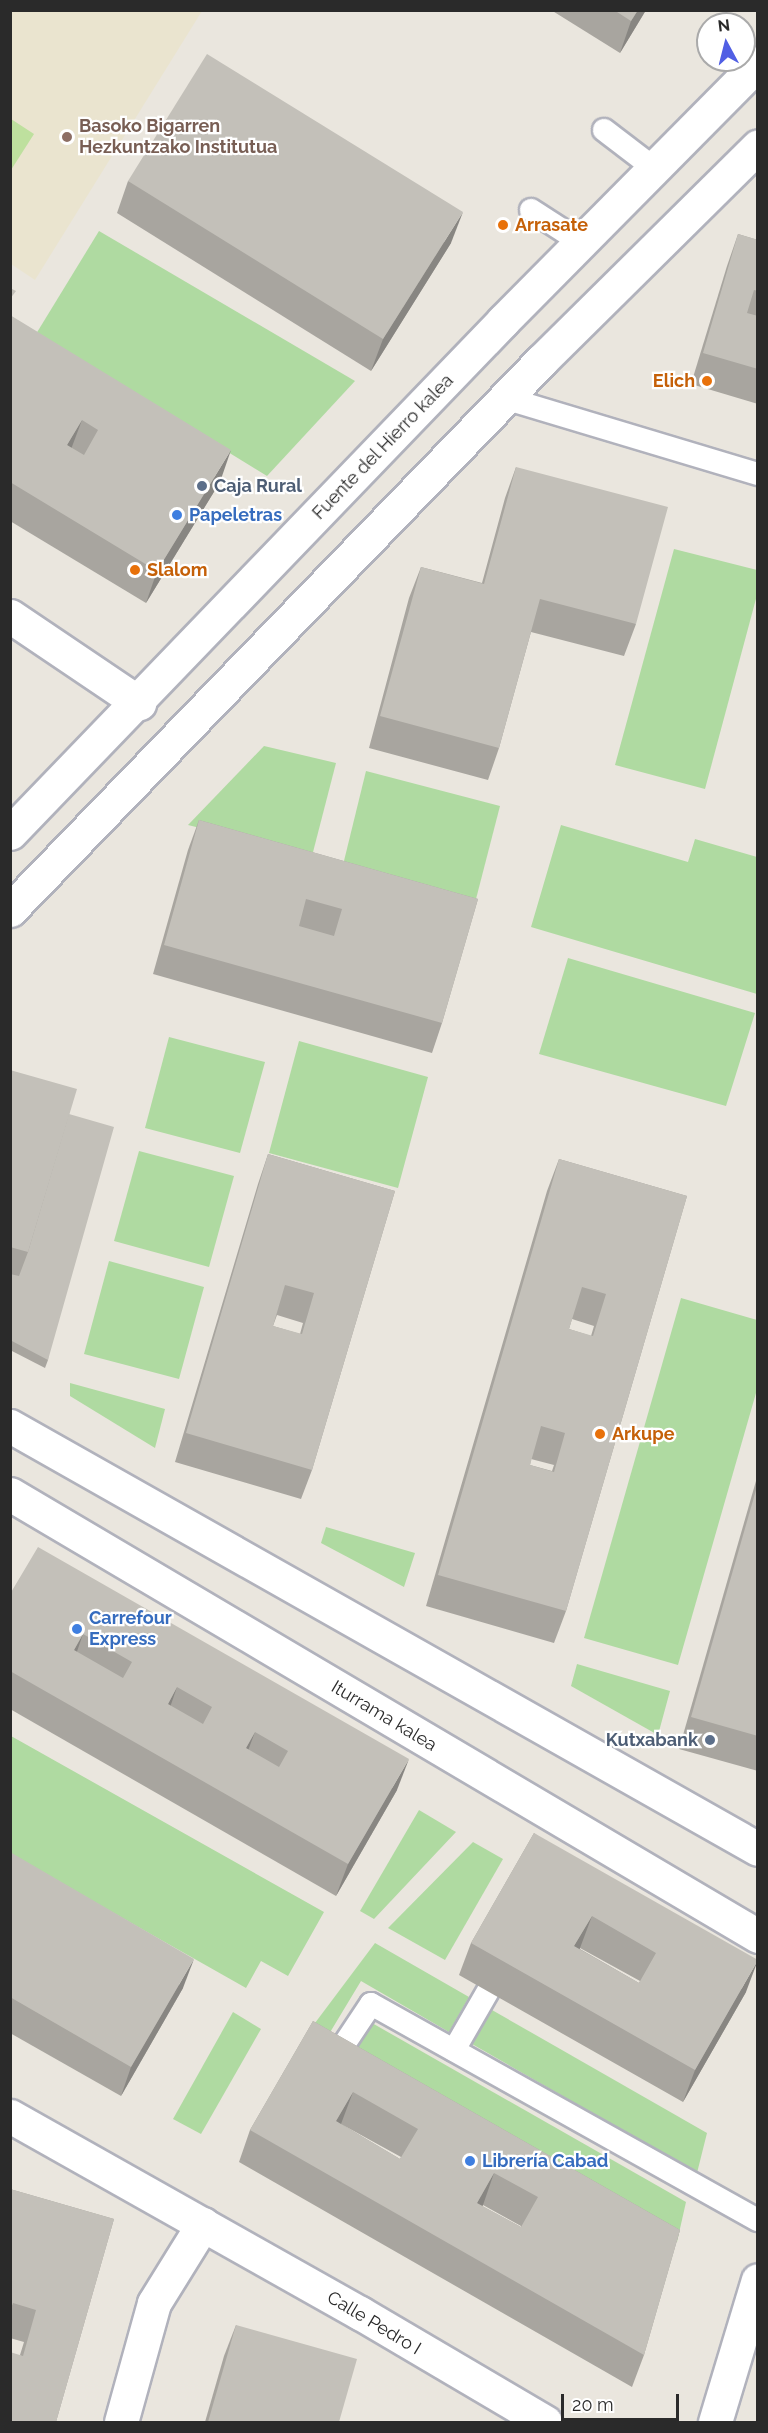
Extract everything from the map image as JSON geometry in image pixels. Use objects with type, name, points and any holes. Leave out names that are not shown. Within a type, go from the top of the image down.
[{"type":"street","name":"Fuente del Hierro kalea","points":[[10,833],[582,243],[655,169],[752,80]]},
{"type":"street","points":[[10,910],[508,399],[541,361],[758,146]]},
{"type":"street","points":[[10,616],[139,702]]},
{"type":"street","points":[[10,1426],[758,1849]]},
{"type":"street","name":"Iturrama kalea","points":[[10,1494],[758,1936]]},
{"type":"street","name":"Calle Pedro I","points":[[10,2116],[203,2224],[545,2422]]},
{"type":"street","points":[[121,2422],[154,2303],[203,2224]]},
{"type":"street","points":[[715,2422],[758,2280]]},
{"type":"lane","points":[[604,130],[655,169]]},
{"type":"lane","points":[[531,210],[582,243]]},
{"type":"lane","points":[[508,399],[758,474]]},
{"type":"lane","points":[[454,2050],[488,1991]]},
{"type":"lane","points":[[329,2068],[371,2004],[758,2220]]},
{"type":"shaded area","name":"Basoko Bigarren Hezkuntzako Institutua","points":[[10,11],[202,11],[35,280],[11,264]]},
{"type":"green space","points":[[11,119],[34,134],[11,170]]},
{"type":"green space","points":[[99,231],[355,381],[267,476],[36,334]]},
{"type":"green space","points":[[674,549],[757,570],[757,595],[705,789],[615,765]]},
{"type":"green space","points":[[264,746],[336,763],[312,856],[188,825]]},
{"type":"green space","points":[[366,771],[500,806],[476,899],[343,865]]},
{"type":"green space","points":[[561,825],[688,862],[695,839],[757,857],[757,994],[531,927]]},
{"type":"green space","points":[[568,958],[755,1013],[726,1106],[539,1054]]},
{"type":"green space","points":[[169,1037],[265,1062],[240,1153],[145,1128]]},
{"type":"green space","points":[[299,1041],[428,1077],[398,1188],[269,1153]]},
{"type":"green space","points":[[139,1151],[234,1176],[209,1267],[114,1241]]},
{"type":"green space","points":[[109,1261],[204,1287],[179,1379],[84,1354]]},
{"type":"green space","points":[[681,1298],[757,1320],[758,1386],[678,1665],[584,1638]]},
{"type":"green space","points":[[70,1383],[165,1409],[155,1448],[70,1396]]},
{"type":"green space","points":[[326,1527],[415,1553],[404,1587],[321,1543]]},
{"type":"green space","points":[[577,1664],[670,1691],[658,1735],[571,1686]]},
{"type":"green space","points":[[11,1736],[324,1912],[288,1976],[261,1961],[246,1988],[11,1855]]},
{"type":"green space","points":[[419,1810],[456,1832],[374,1919],[360,1911]]},
{"type":"green space","points":[[473,1842],[503,1859],[445,1960],[388,1928]]},
{"type":"green space","points":[[375,1943],[469,1997],[449,2032],[361,1981],[326,2039],[309,2031]]},
{"type":"green space","points":[[492,2010],[707,2133],[697,2173],[472,2044]]},
{"type":"green space","points":[[233,2012],[261,2029],[201,2134],[173,2119]]},
{"type":"green space","points":[[372,2023],[686,2202],[677,2242],[351,2052]]},
{"type":"building","points":[[614,10],[638,10],[631,21]]},
{"type":"building","points":[[207,54],[463,212],[383,339],[128,181]]},
{"type":"building","points":[[738,234],[758,240],[758,291],[754,290],[747,313],[758,316],[758,369],[703,353]]},
{"type":"building","points":[[10,288],[16,291],[10,299]]},
{"type":"building","points":[[10,315],[231,450],[157,571],[10,482]],"holes":[[[82,420],[98,430],[84,455],[67,445]]]},
{"type":"building","points":[[516,467],[668,507],[636,624],[540,599],[499,748],[380,716],[421,567],[484,584]]},
{"type":"building","points":[[199,820],[478,899],[442,1023],[164,945]],"holes":[[[306,899],[342,909],[334,936],[299,926]]]},
{"type":"building","points":[[10,1070],[77,1089],[28,1252],[10,1247]]},
{"type":"building","points":[[69,1114],[114,1127],[48,1360],[10,1340],[10,1274],[19,1276],[28,1252]]},
{"type":"building","points":[[268,1154],[395,1191],[312,1470],[186,1433]],"holes":[[[285,1285],[314,1293],[302,1334],[273,1326]]]},
{"type":"building","points":[[559,1159],[687,1196],[566,1611],[438,1575]],"holes":[[[582,1287],[606,1294],[593,1336],[569,1329]],[[541,1426],[565,1433],[554,1472],[530,1465]]]},
{"type":"building","points":[[758,1483],[758,1736],[691,1717]]},
{"type":"building","points":[[38,1547],[409,1759],[348,1864],[10,1671],[10,1594]],"holes":[[[83,1634],[132,1662],[123,1678],[74,1650]],[[177,1687],[212,1707],[203,1724],[168,1704]],[[255,1732],[288,1751],[279,1767],[246,1748]]]},
{"type":"building","points":[[534,1833],[758,1960],[695,2070],[471,1943]],"holes":[[[592,1916],[656,1953],[639,1983],[574,1946]]]},
{"type":"building","points":[[10,1852],[194,1959],[131,2067],[10,1997]]},
{"type":"building","points":[[313,2021],[680,2230],[644,2355],[250,2130]],"holes":[[[353,2092],[418,2129],[400,2159],[336,2121]],[[494,2173],[538,2197],[521,2227],[477,2203]]]},
{"type":"building","points":[[10,2189],[114,2219],[56,2422],[10,2422],[10,2352],[23,2356],[36,2310],[13,2303],[10,2311]]},
{"type":"building","points":[[236,2325],[357,2359],[339,2422],[208,2422]]},
{"type":"place","name":"Basoko Bigarren Hezkuntzako Institutua","points":[[67,137]]},
{"type":"place","name":"Arrasate","points":[[503,225]]},
{"type":"place","name":"Elich","points":[[707,381]]},
{"type":"place","name":"Caja Rural","points":[[202,486]]},
{"type":"place","name":"Papeletras","points":[[177,515]]},
{"type":"place","name":"Slalom","points":[[135,570]]},
{"type":"place","name":"Arkupe","points":[[600,1434]]},
{"type":"place","name":"Carrefour Express","points":[[77,1629]]},
{"type":"place","name":"Kutxabank","points":[[710,1740]]},
{"type":"place","name":"Librería Cabad","points":[[470,2161]]}]
